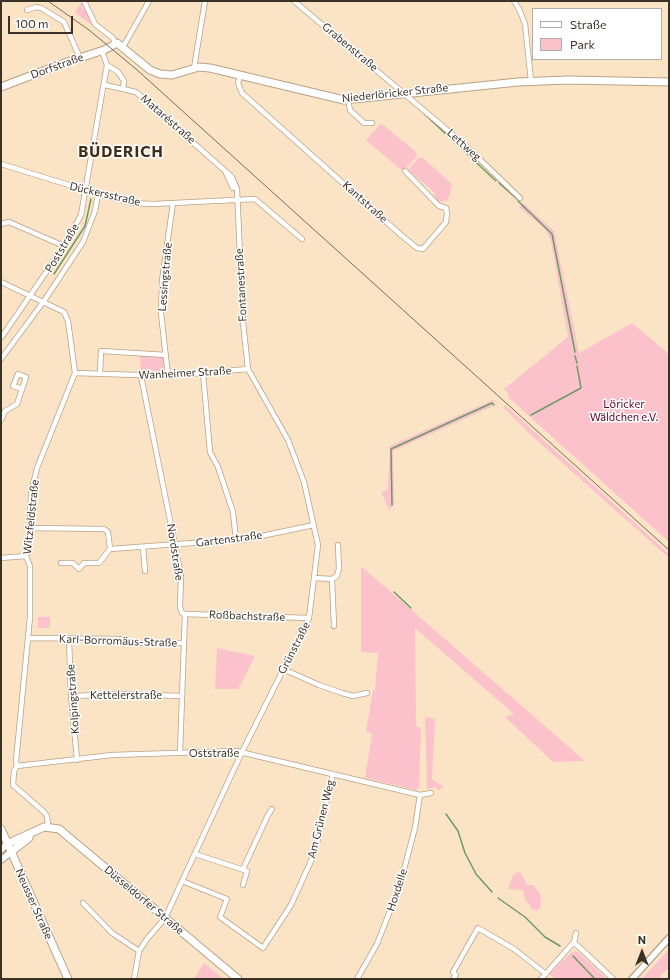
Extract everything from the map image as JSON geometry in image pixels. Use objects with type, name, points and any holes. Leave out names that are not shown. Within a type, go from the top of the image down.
[{"type":"main road","name":"Niederlöricker Straße","points":[[114,44],[123,47],[150,70],[160,74],[175,75],[194,68],[210,68],[331,98],[348,100],[475,85],[531,81],[669,82]]},
{"type":"main road","name":"Dorfstraße","points":[[1,87],[102,51],[114,44]]},
{"type":"main road","points":[[7,844],[48,826]]},
{"type":"main road","name":"Düsseldorfer Straße","points":[[48,826],[62,831],[238,979]]},
{"type":"main road","name":"Neusser Straße","points":[[1,829],[68,979]]},
{"type":"main road","points":[[11,852],[29,838],[30,834]]},
{"type":"street","points":[[84,1],[95,24],[113,38],[114,44]]},
{"type":"street","points":[[123,47],[149,1]]},
{"type":"street","points":[[194,68],[205,1]]},
{"type":"street","name":"Grabenstraße","points":[[294,1],[405,94]]},
{"type":"street","points":[[514,1],[519,9],[524,24],[531,81]]},
{"type":"street","points":[[27,10],[36,7],[41,8],[64,22],[69,30],[80,58]]},
{"type":"street","name":"Poststraße","points":[[1,338],[64,246],[79,220],[86,191],[105,85],[107,65],[102,51]]},
{"type":"street","points":[[107,65],[118,72],[124,81],[123,88]]},
{"type":"street","name":"Kantstraße","points":[[240,76],[238,83],[242,93],[401,235],[417,248],[423,249],[446,222],[446,208],[439,206],[405,171]]},
{"type":"street","name":"Mataréstraße","points":[[105,85],[136,92],[232,177],[237,189],[237,200]]},
{"type":"street","name":"Lettweg","points":[[405,94],[465,145],[520,198]]},
{"type":"street","points":[[348,100],[350,110],[364,123],[372,123]]},
{"type":"street","name":"Dückersstraße","points":[[1,164],[86,191],[133,203],[237,200]]},
{"type":"street","name":"Poststraße","points":[[1,359],[44,301],[86,236],[95,211],[98,194]]},
{"type":"street","points":[[237,200],[255,199],[302,239]]},
{"type":"street","name":"Fontanestraße","points":[[237,200],[248,369]]},
{"type":"street","name":"Lessingstraße","points":[[168,376],[161,313],[162,281],[173,203]]},
{"type":"street","points":[[1,224],[9,222],[64,246]]},
{"type":"street","points":[[1,282],[59,308],[66,316],[75,373]]},
{"type":"street","points":[[100,374],[101,351],[166,355]]},
{"type":"street","name":"Wanheimer Straße","points":[[75,373],[168,376],[248,369]]},
{"type":"street","name":"Grünstraße","points":[[139,951],[146,939],[165,918],[242,752],[309,618],[318,545],[304,482],[288,440],[248,369]]},
{"type":"street","name":"Witzfeldstraße","points":[[17,766],[16,761],[30,617],[30,566],[26,556],[29,549],[30,504],[35,476],[75,373]]},
{"type":"street","points":[[203,373],[210,452],[218,466],[233,512],[236,540]]},
{"type":"street","name":"Nordstraße","points":[[141,376],[181,575],[180,607],[182,613],[185,614],[180,753]]},
{"type":"street","points":[[1,420],[5,411],[17,404],[22,389]]},
{"type":"street","name":"Gartenstraße","points":[[110,549],[143,548],[236,540],[314,525]]},
{"type":"street","points":[[29,528],[104,529],[108,532],[110,549],[99,563],[84,563],[79,569],[74,563],[60,563]]},
{"type":"street","points":[[314,578],[332,579],[337,576],[340,569],[338,545]]},
{"type":"street","points":[[143,548],[145,571]]},
{"type":"street","points":[[1,558],[26,556]]},
{"type":"street","points":[[332,579],[334,626]]},
{"type":"street","name":"Roßbachstraße","points":[[185,614],[309,618]]},
{"type":"street","name":"Karl-Borromäus-Straße","points":[[28,638],[121,638],[129,643],[184,643]]},
{"type":"street","name":"Kolpingstraße","points":[[70,639],[71,696],[77,760]]},
{"type":"street","points":[[283,669],[319,686],[342,693],[353,696],[367,692]]},
{"type":"street","name":"Kettelerstraße","points":[[71,696],[126,694],[181,696]]},
{"type":"street","name":"Oststraße","points":[[17,766],[112,755],[242,752],[420,795],[430,793]]},
{"type":"street","points":[[17,766],[14,771],[12,786],[44,812],[47,816],[48,826]]},
{"type":"street","name":"Am Grünen Weg","points":[[182,880],[227,899],[220,917],[263,948],[291,905],[311,861],[317,843],[333,774]]},
{"type":"street","name":"Hoxdelle","points":[[357,979],[377,944],[399,888],[415,828],[420,795]]},
{"type":"street","points":[[243,869],[272,809]]},
{"type":"street","points":[[1,850],[7,844]]},
{"type":"street","points":[[1,860],[11,852]]},
{"type":"street","points":[[195,854],[247,871],[243,885]]},
{"type":"street","points":[[83,903],[112,933],[139,951],[134,979]]},
{"type":"street","points":[[453,979],[456,975],[452,972],[478,928],[514,949],[546,974]]},
{"type":"street","points":[[541,979],[569,946],[574,943],[576,932]]},
{"type":"street","points":[[632,979],[669,938]]},
{"type":"street","points":[[574,943],[613,979]]},
{"type":"green space","points":[[82,2],[83,5],[81,6],[85,9],[92,26],[75,12]]},
{"type":"green space","points":[[381,123],[416,152],[417,156],[405,169],[401,170],[366,140]]},
{"type":"green space","points":[[418,158],[423,158],[452,184],[448,200],[439,202],[434,197],[435,193],[408,170]]},
{"type":"green space","name":"Löricker Wäldchen e.V.","points":[[523,203],[554,231],[579,353],[632,323],[669,354],[669,542],[509,398],[508,393],[504,389],[568,337],[551,241],[545,229],[519,207]]},
{"type":"green space","points":[[140,355],[164,356],[166,374],[141,374]]},
{"type":"green space","points":[[493,400],[495,403],[491,407],[393,451],[394,505],[389,510],[381,492],[388,490],[390,446]]},
{"type":"green space","points":[[505,405],[669,554],[669,558],[531,435],[504,408]]},
{"type":"green space","points":[[361,566],[585,761],[553,762],[505,717],[514,714],[415,628],[416,726],[421,728],[419,788],[416,790],[365,778],[372,734],[366,731],[373,690],[375,690],[378,653],[361,652]]},
{"type":"green space","points":[[38,617],[50,617],[50,628],[38,628]]},
{"type":"green space","points":[[217,648],[255,656],[238,689],[215,689]]},
{"type":"green space","points":[[425,717],[435,719],[432,779],[444,787],[438,790],[435,787],[427,789]]},
{"type":"green space","points":[[517,872],[521,873],[527,885],[533,885],[540,894],[540,908],[536,911],[531,909],[530,905],[525,900],[523,890],[508,889],[513,875]]},
{"type":"green space","points":[[669,949],[669,968],[660,976],[661,978],[642,979]]},
{"type":"green space","points":[[577,951],[607,979],[555,979],[549,974],[572,952]]},
{"type":"green space","points":[[204,963],[224,979],[194,979]]},
{"type":"waterway","points":[[417,107],[496,181]]},
{"type":"waterway","points":[[499,183],[517,199]]},
{"type":"waterway","points":[[54,274],[85,226],[91,199]]},
{"type":"waterway","points":[[518,201],[552,234],[575,352]]},
{"type":"waterway","points":[[575,356],[577,363]]},
{"type":"waterway","points":[[531,415],[581,388],[577,366]]},
{"type":"waterway","points":[[392,505],[391,449],[492,403],[494,405]]},
{"type":"waterway","points":[[394,592],[411,608]]},
{"type":"waterway","points":[[446,814],[458,831],[465,853],[476,874],[492,892]]},
{"type":"waterway","points":[[498,898],[525,917],[545,937],[560,946]]},
{"type":"waterway","points":[[573,956],[595,979]]},
{"type":"tram line","points":[[48,1],[89,30],[136,69],[669,550]]},
{"type":"district","name":"BÜDERICH","points":[[121,152]]}]
